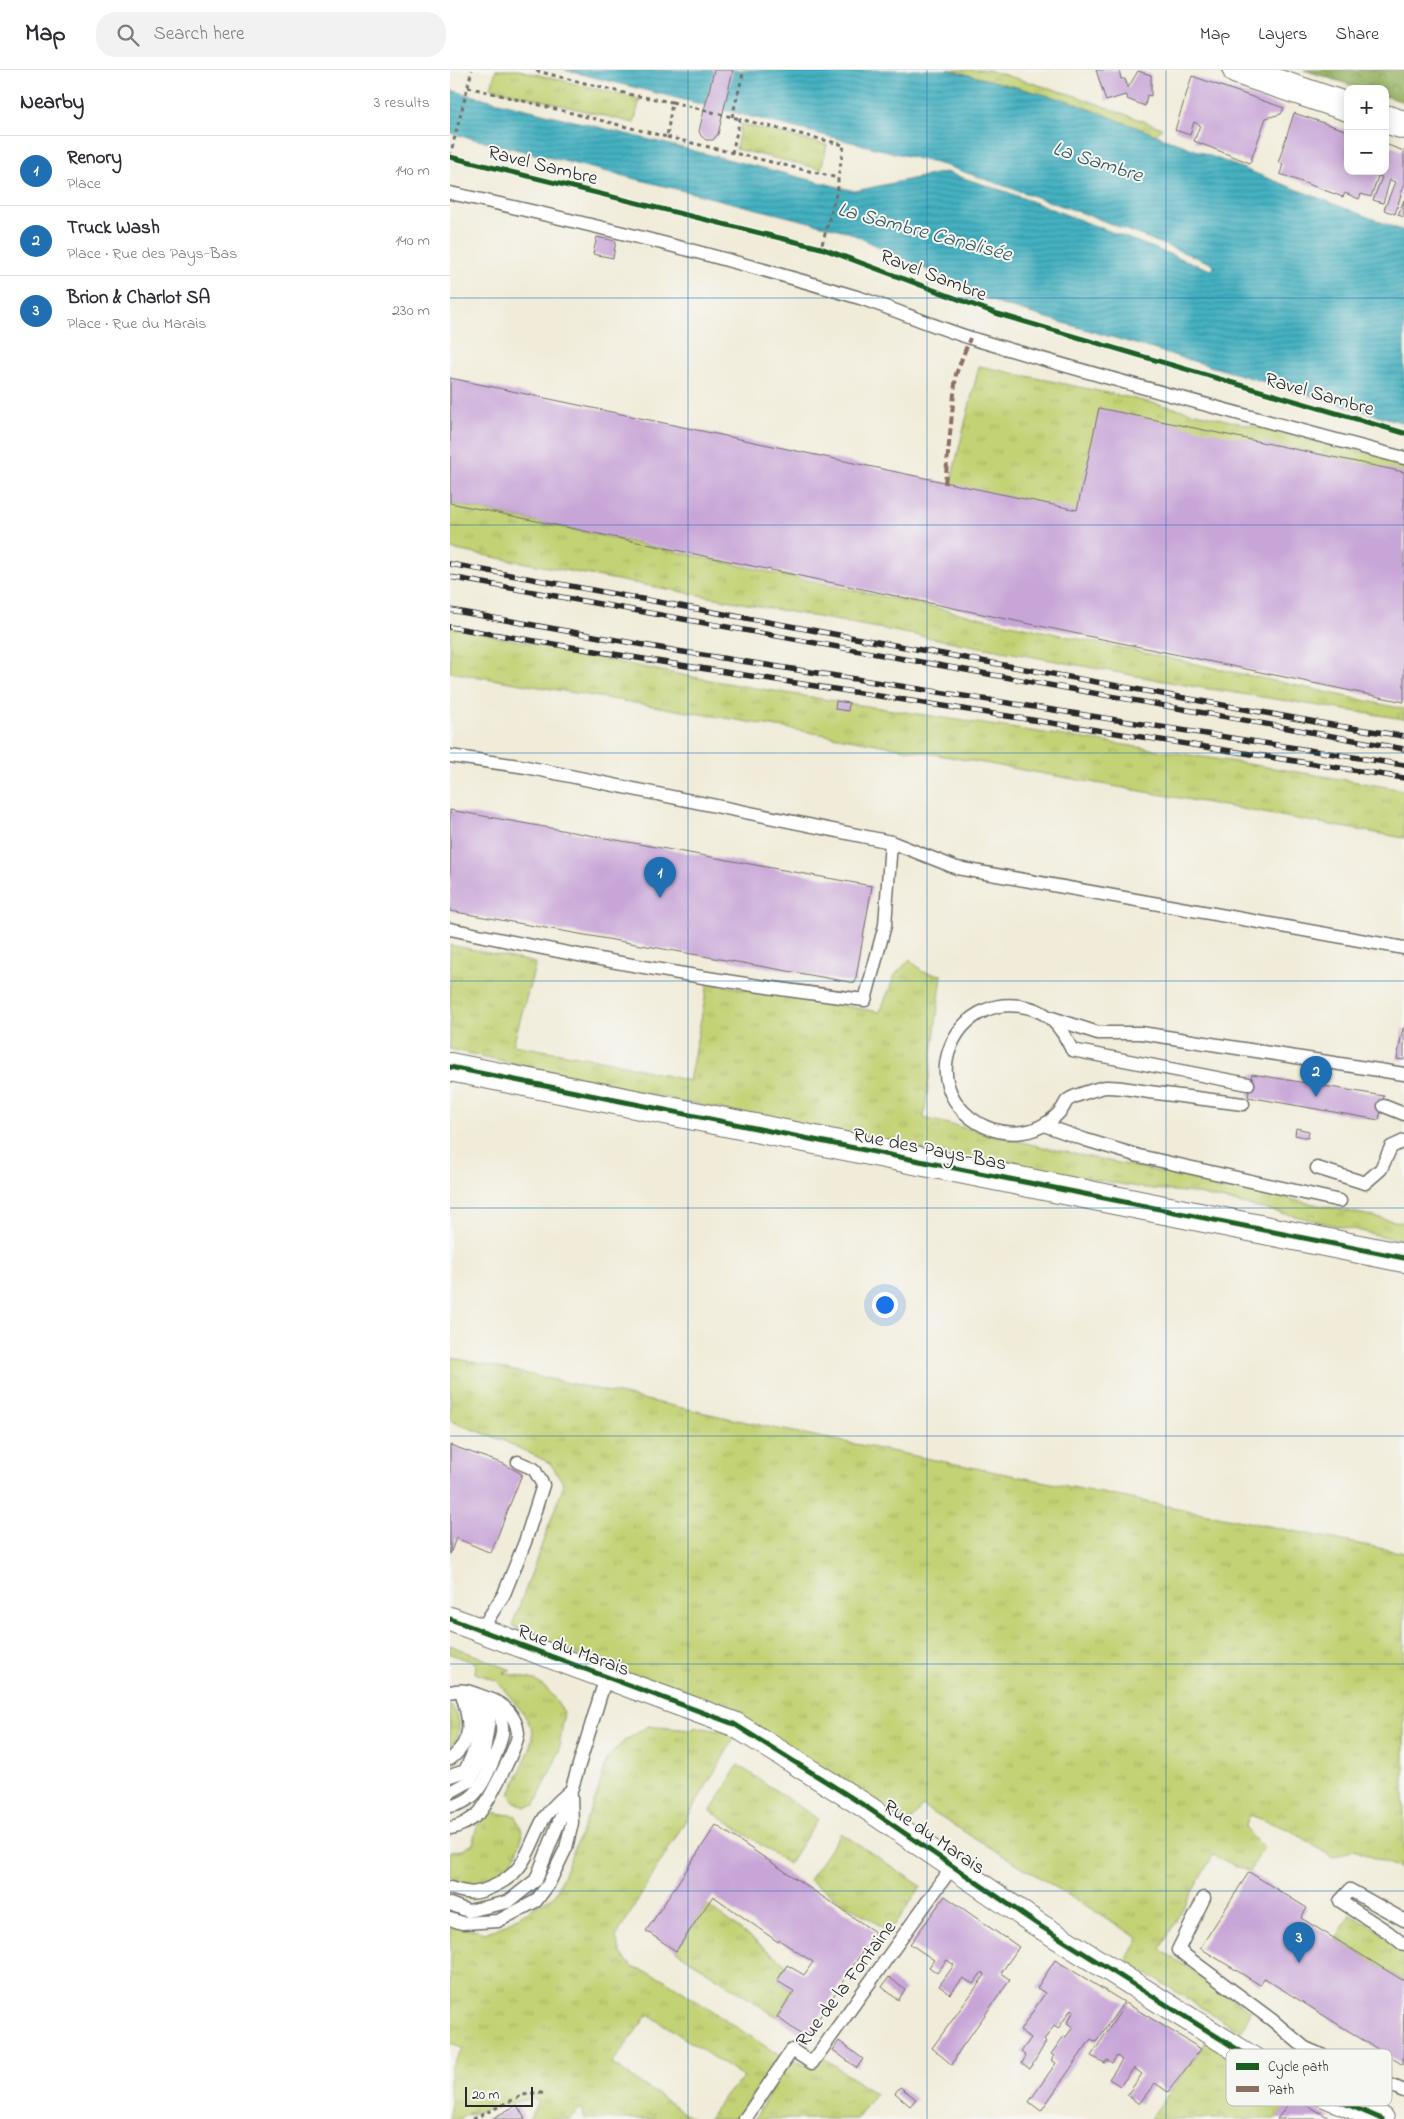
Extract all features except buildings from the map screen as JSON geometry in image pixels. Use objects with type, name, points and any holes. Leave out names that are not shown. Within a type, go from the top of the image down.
[{"type":"street","points":[[1237,70],[1344,106]]},
{"type":"street","points":[[1389,120],[1404,125]]},
{"type":"street","name":"Rue des Pays-Bas","points":[[450,1067],[1404,1258]]},
{"type":"street","name":"Rue du Marais","points":[[450,1619],[734,1724],[865,1806],[1037,1924],[1237,2049]]},
{"type":"street","name":"Rue du Marais","points":[[1351,2106],[1382,2119]]},
{"type":"lane","points":[[450,193],[614,230],[738,262],[878,304],[970,338],[1125,384],[1404,458]]},
{"type":"lane","points":[[450,756],[526,767],[891,842],[958,868],[1404,948]]},
{"type":"lane","points":[[450,929],[588,958],[796,992],[865,1000],[885,925],[891,842]]},
{"type":"lane","points":[[1243,1104],[1106,1086],[1068,1100],[1054,1118],[1044,1125],[1024,1132],[1003,1134],[983,1127],[965,1115],[953,1098],[946,1077],[948,1056],[955,1036],[969,1020],[988,1009],[1009,1005],[1030,1008],[1049,1017],[1098,1033],[1140,1033],[1404,1074]]},
{"type":"lane","points":[[1049,1017],[1063,1032],[1072,1050],[1248,1084]]},
{"type":"lane","points":[[1384,1106],[1404,1114]]},
{"type":"lane","points":[[1044,1125],[1139,1156],[1340,1201]]},
{"type":"lane","points":[[1317,1168],[1365,1183],[1381,1169],[1390,1146],[1404,1141]]},
{"type":"lane","points":[[481,1630],[504,1594],[525,1542],[543,1485],[534,1469],[518,1462]]},
{"type":"lane","points":[[450,1904],[468,1910],[508,1902],[536,1880],[571,1791],[606,1677]]},
{"type":"lane","points":[[450,1759],[459,1752],[470,1730],[454,1688]]},
{"type":"lane","points":[[450,1776],[465,1771],[476,1747],[480,1730],[479,1712],[454,1688]]},
{"type":"lane","points":[[450,1792],[470,1781],[484,1758],[490,1714],[454,1688]]},
{"type":"lane","points":[[450,1806],[459,1804],[473,1796],[487,1774],[498,1750],[502,1733],[501,1715],[454,1688]]},
{"type":"lane","points":[[450,1828],[470,1820],[480,1812],[500,1777],[518,1735],[514,1718],[498,1702],[454,1688]]},
{"type":"lane","points":[[450,1888],[477,1894],[508,1880],[522,1865],[544,1819],[557,1803],[571,1791]]},
{"type":"lane","points":[[450,1919],[462,1923],[498,1921],[536,1901],[548,1885],[566,1848],[572,1824],[571,1791]]},
{"type":"lane","name":"Rue de la Fontaine","points":[[745,2119],[792,2050],[812,2063],[953,1866]]},
{"type":"lane","points":[[1404,1920],[1350,1890],[1340,1901],[1388,1932],[1404,1945]]},
{"type":"lane","points":[[1204,1898],[1178,1950],[1272,2020],[1307,2049]]},
{"type":"lane","points":[[1392,2086],[1404,2091]]},
{"type":"path","points":[[450,156],[472,70]]},
{"type":"path","points":[[533,70],[632,95],[733,115],[740,119],[844,145],[838,187],[821,248]]},
{"type":"path","points":[[733,115],[744,70]]},
{"type":"path","points":[[468,86],[838,178]]},
{"type":"path","points":[[667,137],[672,102]]},
{"type":"path","points":[[732,152],[740,119]]},
{"type":"path","points":[[812,245],[830,251]]},
{"type":"path","points":[[473,2119],[523,2095],[540,2092],[545,2095]]},
{"type":"green space","points":[[496,70],[518,70],[640,99],[634,123],[491,88]]},
{"type":"green space","points":[[950,70],[988,70],[1076,96],[1162,128],[1156,135],[1069,101]]},
{"type":"green space","points":[[1304,70],[1404,70],[1404,102],[1389,97],[1389,85],[1351,85]]},
{"type":"green space","points":[[741,124],[827,145],[821,169],[736,149]]},
{"type":"green space","points":[[979,366],[1122,396],[1404,461],[1404,477],[1085,514],[950,485]]},
{"type":"green space","points":[[450,503],[1404,709],[1404,719],[1191,686],[450,549]]},
{"type":"green space","points":[[450,627],[726,683],[1404,790],[1404,838],[832,736],[450,672]]},
{"type":"green space","points":[[450,945],[536,963],[513,1045],[607,1061],[689,1081],[708,983],[880,1012],[895,975],[910,959],[923,972],[942,975],[924,1118],[1042,1147],[1404,1223],[1404,1241],[1194,1193],[1144,1188],[929,1151],[675,1100],[450,1049]]},
{"type":"green space","points":[[450,1357],[769,1427],[1404,1553],[1404,1870],[1354,1850],[1333,1858],[1290,1830],[1250,1815],[1245,1828],[1264,1847],[1249,1872],[1213,1855],[1160,1949],[1251,2011],[1241,2032],[1127,1961],[1139,1938],[922,1806],[910,1822],[596,1663],[512,1626],[564,1484],[550,1463],[502,1440],[450,1421]]},
{"type":"green space","points":[[450,1645],[511,1670],[504,1673],[535,1680],[549,1691],[564,1712],[559,1752],[535,1805],[525,1807],[515,1802],[510,1794],[530,1749],[533,1731],[524,1714],[497,1681],[475,1673],[476,1663],[450,1654]]},
{"type":"green space","points":[[450,1705],[459,1721],[459,1732],[450,1748]]},
{"type":"green space","points":[[648,1726],[691,1730],[696,1727],[737,1734],[616,1937],[620,1952],[632,1967],[662,1978],[780,2056],[736,2119],[708,2119],[727,2093],[744,2078],[648,2014],[612,2064],[694,2119],[585,2119],[581,2108],[570,2119],[529,2119],[538,2102],[532,2098],[468,2115],[475,2109],[460,2119],[450,2119],[450,2067],[463,2049],[450,2042],[450,1924],[485,1933],[503,1926],[555,1895],[597,1795],[607,1759],[623,1742]]},
{"type":"green space","points":[[738,1765],[818,1819],[789,1864],[711,1811]]},
{"type":"green space","points":[[492,1812],[516,1816],[523,1834],[516,1855],[497,1878],[468,1886],[450,1878],[450,1851],[463,1850],[473,1844],[478,1825],[483,1818]]},
{"type":"green space","points":[[841,1833],[921,1886],[890,1932],[809,1880]]},
{"type":"green space","points":[[707,1905],[787,1965],[778,1981],[793,1991],[777,2017],[676,1951]]},
{"type":"green space","points":[[1350,1915],[1375,1928],[1404,1953],[1404,1981],[1336,1939]]},
{"type":"green space","points":[[1207,2041],[1226,2054],[1226,2106],[1287,2106],[1278,2119],[1150,2119]]},
{"type":"green space","points":[[821,2056],[875,2094],[857,2119],[755,2119],[780,2074],[795,2061],[806,2065]]},
{"type":"water","points":[[565,70],[950,70],[1069,101],[1404,231],[1404,423],[999,304],[846,231],[450,133],[450,90],[855,191],[945,172],[1007,192],[1211,270],[1214,267],[1213,264],[1091,216],[947,166]]},
{"type":"railway","points":[[450,564],[1332,725],[1404,736]]},
{"type":"railway","points":[[450,577],[1404,749]]},
{"type":"railway","points":[[450,610],[677,651],[1404,765]]},
{"type":"railway","points":[[450,627],[674,664],[1404,778]]},
{"type":"marked path","points":[[945,484],[956,374],[970,338]]},
{"type":"cycle path","name":"Ravel Sambre","points":[[450,157],[821,248],[998,314],[1404,433]]},
{"type":"cycle path","points":[[450,1067],[1404,1258]]},
{"type":"cycle path","points":[[450,1619],[734,1724],[865,1806],[1037,1924],[1237,2049]]},
{"type":"cycle path","points":[[1351,2106],[1382,2119]]},
{"type":"place","name":"Renory","points":[[660,898]]},
{"type":"place","name":"Truck Wash","points":[[1316,1097]]},
{"type":"place","name":"Brion & Charlot SA","points":[[1299,1963]]},
{"type":"water label","name":"La Sambre","points":[[1098,161]]},
{"type":"water label","name":"La Sambre Canalisée","points":[[925,231]]}]
